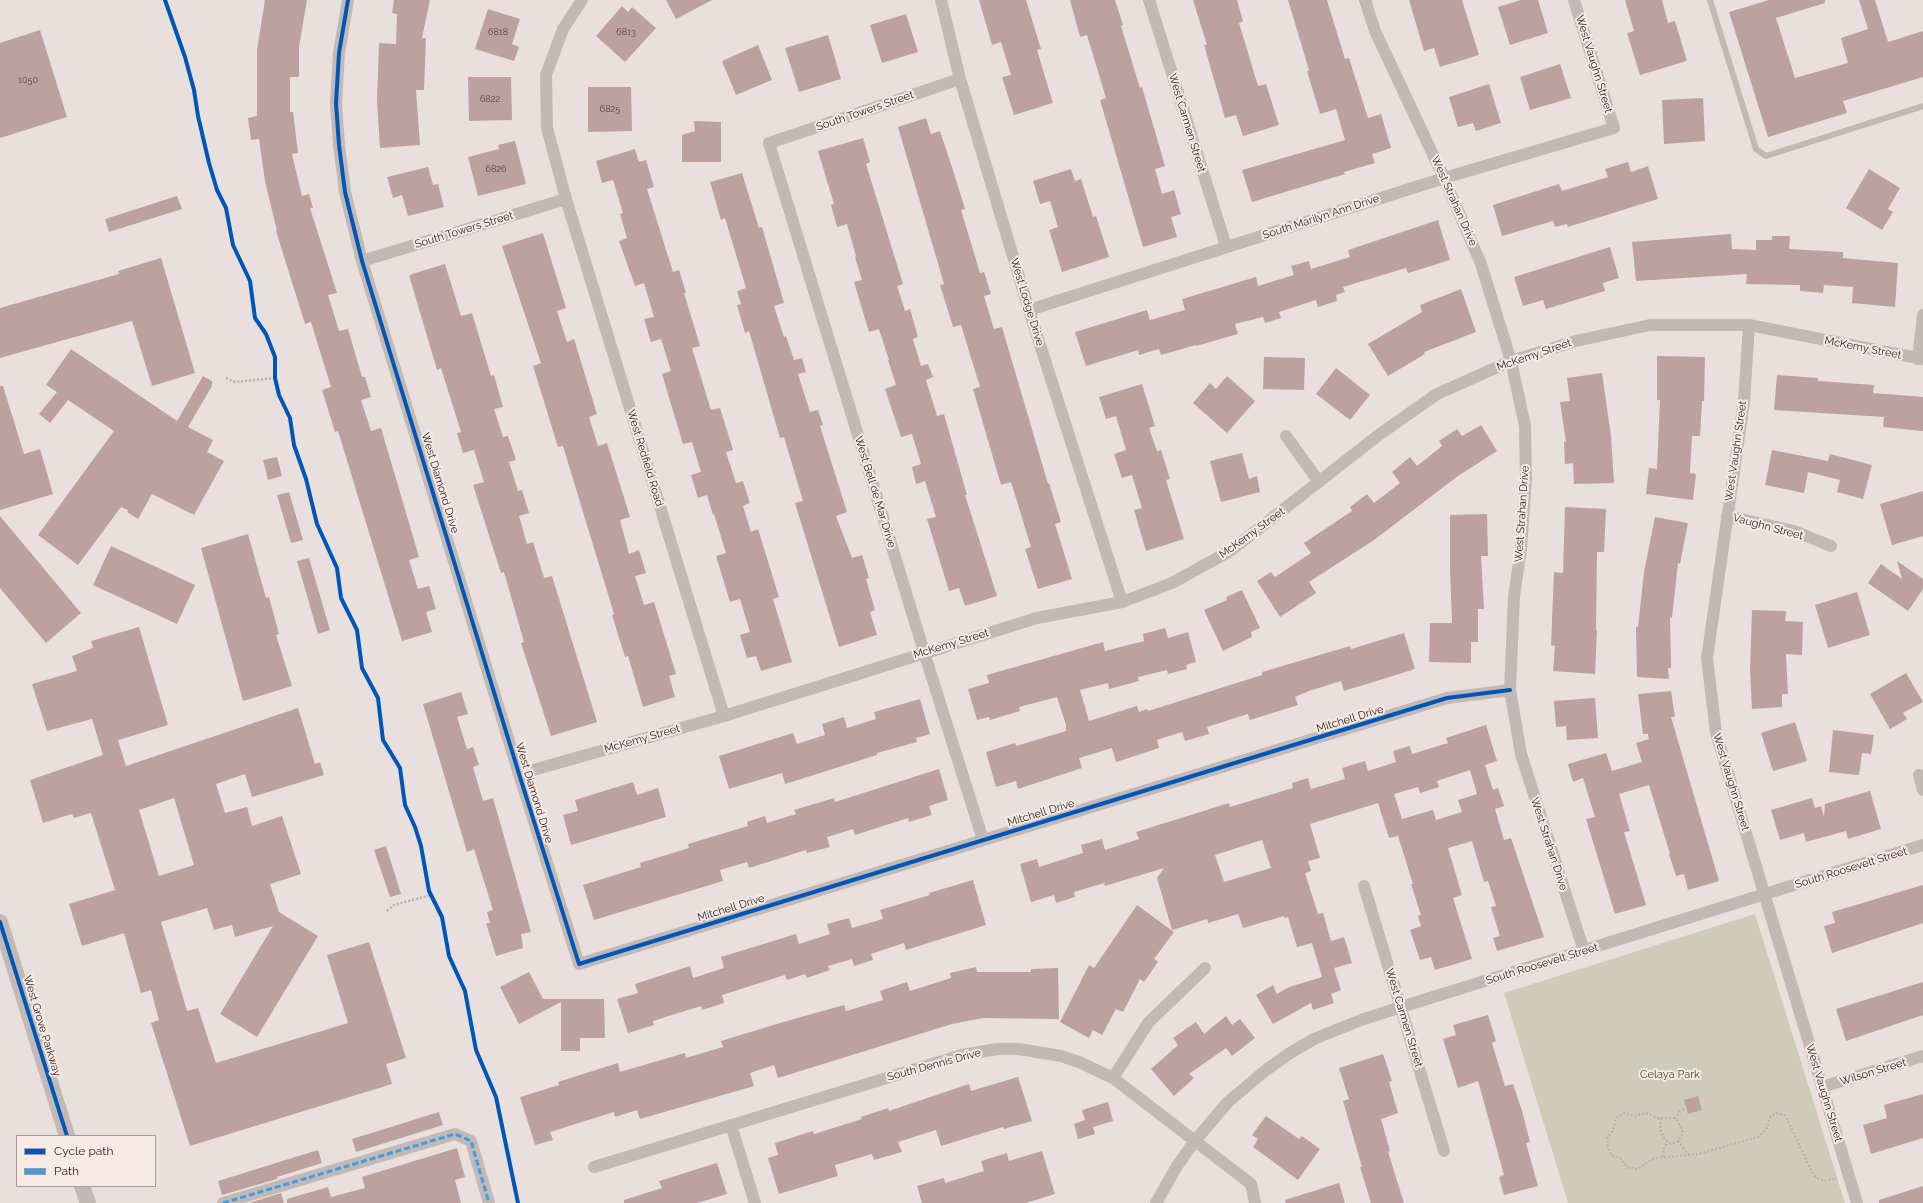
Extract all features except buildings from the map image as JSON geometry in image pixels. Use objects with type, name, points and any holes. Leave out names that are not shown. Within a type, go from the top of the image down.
[{"type":"street","name":"West Diamond Drive","points":[[348,0],[339,53],[336,103],[338,145],[345,192],[362,261],[519,774],[579,964]]},
{"type":"street","name":"West Redfield Road","points":[[582,0],[563,29],[546,75],[546,128],[566,199],[724,716]]},
{"type":"street","name":"West Lodge Drive","points":[[941,0],[960,79],[1029,310],[1122,602]]},
{"type":"street","name":"West Carmen Street","points":[[1149,0],[1226,246]]},
{"type":"street","name":"West Strahan Drive","points":[[1365,0],[1378,38],[1444,178],[1481,264],[1511,361],[1524,426],[1526,479],[1521,548],[1514,597],[1510,690],[1521,754],[1584,951]]},
{"type":"street","name":"West Vaughn Street","points":[[1574,0],[1614,128]]},
{"type":"street","name":"South Towers Street","points":[[770,143],[960,79]]},
{"type":"street","name":"South Marilyn Ann Drive","points":[[1029,310],[1226,246],[1444,178],[1614,128]]},
{"type":"street","name":"West Bell de Mar Drive","points":[[770,143],[924,652],[983,840]]},
{"type":"street","name":"South Towers Street","points":[[362,261],[566,199]]},
{"type":"street","name":"McKemy Street","points":[[519,774],[724,716],[924,652],[1037,618],[1122,602],[1172,583],[1230,551],[1380,434],[1437,394],[1511,361],[1576,341],[1650,325],[1749,325],[1920,359],[1923,315]]},
{"type":"street","name":"West Vaughn Street","points":[[1749,325],[1744,402],[1707,658],[1716,733],[1857,1203]]},
{"type":"street","points":[[1286,436],[1319,482]]},
{"type":"street","name":"Vaughn Street","points":[[1727,516],[1794,531],[1831,546]]},
{"type":"street","name":"Mitchell Drive","points":[[579,964],[1447,698],[1510,690]]},
{"type":"street","points":[[1919,775],[1923,790]]},
{"type":"street","name":"South Roosevelt Street","points":[[1194,1142],[1228,1102],[1266,1070],[1290,1052],[1321,1036],[1361,1020],[1401,1007],[1923,845]]},
{"type":"street","name":"West Carmen Street","points":[[1364,886],[1444,1151]]},
{"type":"street","name":"West Grove Parkway","points":[[0,922],[67,1135]]},
{"type":"street","points":[[1113,1078],[1148,1023],[1205,968]]},
{"type":"street","name":"South Dennis Drive","points":[[594,1167],[943,1060],[985,1050],[1019,1049],[1061,1056],[1079,1062],[1113,1078],[1194,1142],[1251,1184],[1255,1203]]},
{"type":"street","name":"Wilson Street","points":[[1822,1087],[1923,1056]]},
{"type":"street","points":[[731,1125],[755,1203]]},
{"type":"street","points":[[223,1203],[456,1134],[471,1141],[489,1203]]},
{"type":"street","points":[[1156,1203],[1177,1166],[1194,1142]]},
{"type":"street","points":[[82,1187],[88,1203]]},
{"type":"lane","points":[[1710,0],[1756,149],[1766,156],[1923,106]]},
{"type":"path","points":[[275,371],[277,384]]},
{"type":"path","points":[[226,378],[235,382],[275,378]]},
{"type":"path","points":[[387,911],[394,905],[430,892],[434,900]]},
{"type":"path","points":[[1675,1119],[1679,1112],[1685,1108]]},
{"type":"path","points":[[1675,1119],[1661,1118],[1646,1113],[1635,1116],[1624,1113],[1616,1118],[1613,1131],[1607,1141],[1612,1155],[1620,1158],[1627,1167],[1638,1169],[1652,1159],[1698,1154],[1758,1137],[1766,1130],[1770,1118],[1776,1113],[1784,1115],[1787,1119],[1812,1172],[1817,1178],[1829,1180],[1848,1174]]},
{"type":"path","points":[[1661,1118],[1661,1134],[1668,1143]]},
{"type":"path","points":[[1668,1143],[1671,1144],[1678,1141],[1683,1133],[1675,1119]]},
{"type":"path","points":[[1678,1141],[1689,1155]]},
{"type":"path","points":[[1664,1157],[1663,1150],[1668,1143]]},
{"type":"green space","name":"Celaya Park","points":[[1755,914],[1845,1203],[1568,1203],[1504,993]]},
{"type":"marked path","points":[[223,1203],[455,1134],[471,1141],[489,1203]]},
{"type":"cycle path","points":[[165,0],[185,57],[194,90],[198,116],[209,163],[217,190],[226,208],[233,245],[250,281],[255,318],[266,334],[275,357],[275,378],[279,395],[290,418],[294,445],[306,479],[317,524],[337,568],[341,598],[357,630],[362,668],[378,698],[383,740],[400,768],[405,805],[415,827],[421,846],[429,891],[442,917],[449,956],[465,991],[476,1050],[496,1097],[518,1203]]},
{"type":"cycle path","points":[[348,0],[339,53],[336,103],[339,145],[345,192],[362,261],[519,774],[579,964],[1447,698],[1510,690]]},
{"type":"cycle path","points":[[0,922],[67,1135]]}]
